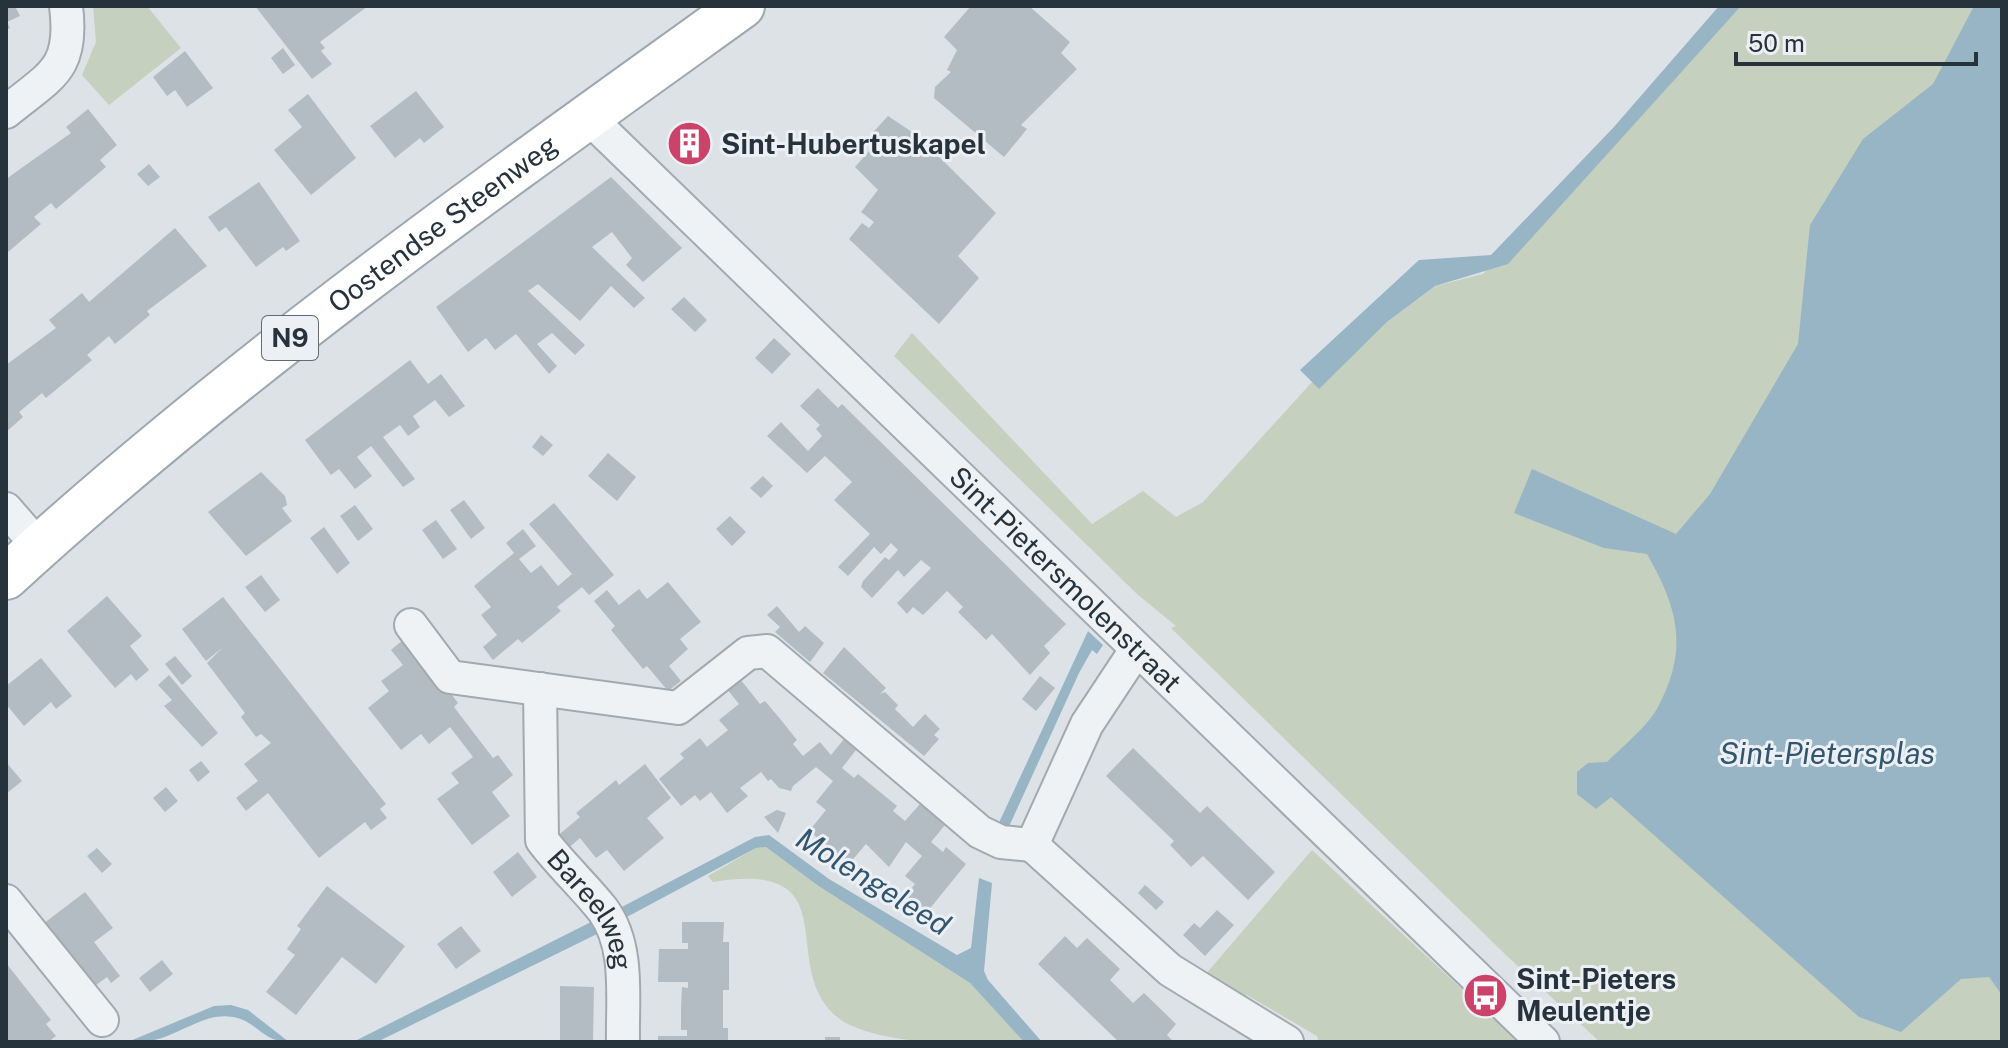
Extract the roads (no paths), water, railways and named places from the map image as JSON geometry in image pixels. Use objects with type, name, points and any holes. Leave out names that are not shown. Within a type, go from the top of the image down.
[{"type":"main road","name":"Oostendse Steenweg","points":[[6,577],[231,382],[587,116],[742,6]]},
{"type":"street","points":[[6,112],[55,72],[66,56],[69,33],[66,6]]},
{"type":"street","name":"Sint-Pietersmolenstraat","points":[[587,116],[1543,1042]]},
{"type":"street","points":[[6,509],[39,547]]},
{"type":"street","points":[[411,625],[450,677],[678,708],[748,653],[767,651],[980,832],[1001,842],[1032,845],[1170,970],[1287,1042]]},
{"type":"street","points":[[1032,845],[1087,724],[1136,650]]},
{"type":"street","name":"Bareelweg","points":[[540,689],[542,840],[604,912],[618,940],[622,963],[623,1042]]},
{"type":"street","points":[[6,901],[102,1020]]},
{"type":"water","points":[[1719,6],[1741,6],[1508,264],[1435,286],[1387,322],[1319,389],[1300,370],[1419,260],[1491,255],[1613,128]]},
{"type":"water","name":"Sint-Pietersplas","points":[[1974,6],[2002,6],[2002,995],[1989,977],[1961,979],[1901,1032],[1859,1017],[1611,797],[1596,809],[1577,794],[1577,772],[1588,763],[1607,762],[1641,729],[1658,707],[1674,666],[1676,629],[1672,611],[1647,554],[1604,548],[1514,513],[1532,469],[1676,534],[1710,494],[1798,344],[1810,225],[1863,139],[1933,84]]},
{"type":"water","points":[[1088,631],[1103,645],[1097,654],[1092,650],[1079,673],[1007,831],[997,827]]},
{"type":"water","points":[[769,835],[829,879],[957,955],[971,948],[979,878],[992,883],[984,971],[988,980],[1042,1042],[1024,1042],[970,983],[817,885],[766,847],[756,848],[623,919],[618,909],[755,837]]},
{"type":"water","points":[[591,922],[597,934],[377,1042],[353,1042]]},
{"type":"water","points":[[231,1005],[248,1010],[289,1042],[272,1039],[241,1019],[220,1016],[157,1039],[130,1041],[214,1006]]},
{"type":"place","name":"Sint-Hubertuskapel","points":[[690,144]]},
{"type":"place","name":"Sint-Pieters Meulentje","points":[[1485,995]]},
{"type":"water label","name":"Molengeleed","points":[[873,882]]}]
